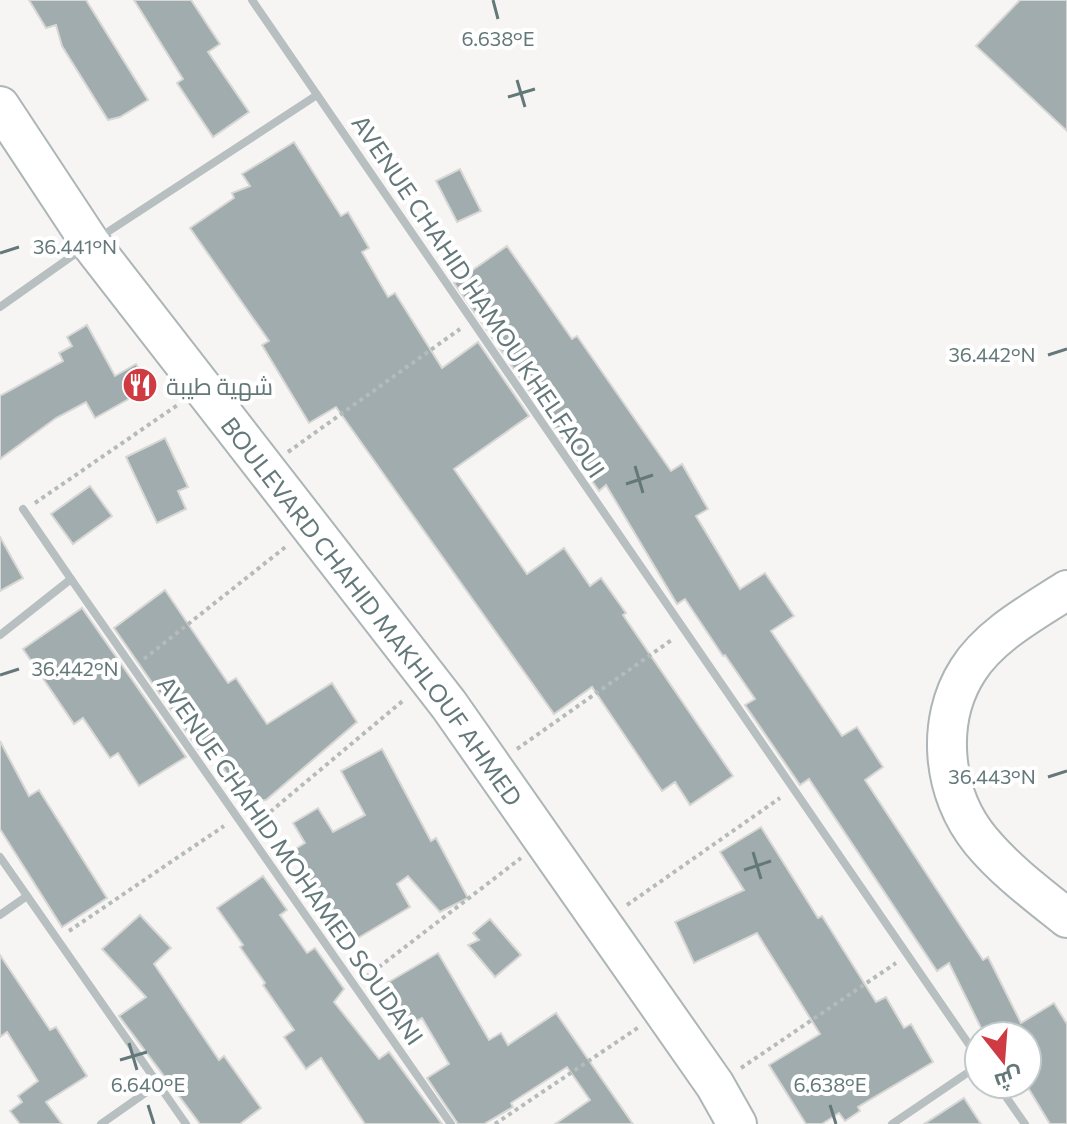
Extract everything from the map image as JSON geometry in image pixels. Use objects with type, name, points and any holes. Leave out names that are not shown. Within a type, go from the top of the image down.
[{"type":"main road","name":"BOULEVARD CHAHID MAKHLOUF AHMED","points":[[0,106],[91,244],[429,679],[492,766],[715,1085],[737,1124]]},
{"type":"main road","points":[[1067,590],[994,640],[968,670],[950,712],[946,755],[956,798],[979,839],[1067,918]]},
{"type":"street","name":"AVENUE CHAHID HAMOU KHELFAOUI","points":[[252,0],[963,1036]]},
{"type":"street","points":[[0,307],[317,95]]},
{"type":"street","name":"AVENUE CHAHID MOHAMED SOUDANI","points":[[23,509],[451,1124]]},
{"type":"street","points":[[0,635],[71,579]]},
{"type":"street","points":[[0,857],[186,1124]]},
{"type":"street","points":[[0,915],[27,896]]},
{"type":"street","points":[[892,1124],[963,1076]]},
{"type":"street","points":[[101,1124],[158,1084]]},
{"type":"street","points":[[1008,1100],[1025,1124]]},
{"type":"path","points":[[265,468],[472,321]]},
{"type":"path","points":[[31,520],[30,512],[37,502],[202,388]]},
{"type":"path","points":[[133,668],[311,527]]},
{"type":"path","points":[[492,766],[685,630]]},
{"type":"path","points":[[247,832],[429,679]]},
{"type":"path","points":[[602,922],[793,789]]},
{"type":"path","points":[[57,939],[237,817]]},
{"type":"path","points":[[354,985],[544,840]]},
{"type":"path","points":[[715,1085],[908,955]]},
{"type":"path","points":[[495,1124],[663,1011]]},
{"type":"building","points":[[29,0],[86,0],[148,100],[120,117],[108,120],[62,46],[56,25],[46,28]]},
{"type":"building","points":[[134,0],[191,0],[220,44],[208,52],[249,112],[213,137],[177,83],[183,79]]},
{"type":"building","points":[[1020,0],[1067,0],[1067,131],[976,46]]},
{"type":"building","points":[[294,142],[341,216],[348,212],[369,248],[362,252],[388,297],[395,293],[442,368],[478,342],[529,416],[454,469],[527,574],[564,548],[590,586],[601,578],[626,613],[623,615],[733,776],[690,805],[675,782],[662,791],[592,687],[554,714],[336,407],[309,423],[262,345],[269,341],[190,228],[234,198],[232,193],[250,186],[242,174]]},
{"type":"building","points":[[460,169],[481,211],[457,222],[436,181]]},
{"type":"building","points":[[507,246],[572,339],[577,336],[671,471],[682,464],[708,509],[696,516],[740,589],[765,573],[794,616],[771,631],[842,736],[857,727],[883,767],[865,780],[983,960],[988,957],[1020,1020],[977,1020],[949,963],[937,971],[809,779],[800,785],[745,705],[755,699],[685,599],[677,604],[606,485],[599,491],[454,283]]},
{"type":"building","points":[[87,325],[115,376],[136,364],[150,387],[95,418],[86,402],[56,418],[0,459],[0,396],[63,361],[59,353],[72,346],[67,337]]},
{"type":"building","points":[[165,438],[188,487],[178,491],[186,509],[157,523],[126,457]]},
{"type":"building","points":[[90,486],[112,516],[73,544],[51,514]]},
{"type":"building","points":[[0,537],[23,578],[0,591]]},
{"type":"building","points":[[165,590],[228,683],[236,678],[267,724],[332,683],[357,722],[266,800],[251,802],[243,781],[235,786],[207,744],[198,749],[114,628]]},
{"type":"building","points":[[82,608],[186,757],[139,786],[118,753],[110,758],[83,718],[74,724],[23,649]]},
{"type":"building","points":[[0,741],[29,796],[39,790],[107,898],[62,927],[0,829]]},
{"type":"building","points":[[382,749],[431,841],[436,838],[468,898],[440,912],[408,876],[397,884],[410,907],[353,941],[292,851],[305,843],[293,823],[318,808],[333,832],[365,815],[341,771]]},
{"type":"building","points":[[761,827],[876,1002],[886,997],[904,1028],[911,1024],[933,1062],[858,1107],[860,1111],[845,1121],[839,1113],[822,1124],[806,1124],[769,1065],[820,1034],[757,933],[694,963],[675,922],[744,890],[720,852]]},
{"type":"building","points":[[263,876],[287,910],[280,915],[307,953],[315,948],[344,989],[334,1002],[379,1059],[389,1052],[442,1124],[365,1124],[321,1058],[306,1069],[284,1037],[294,1030],[217,908]]},
{"type":"building","points":[[140,915],[171,948],[154,964],[219,1060],[224,1056],[261,1108],[240,1124],[200,1124],[119,1016],[146,997],[102,949]]},
{"type":"building","points":[[490,919],[521,955],[495,977],[468,945],[479,940],[473,933]]},
{"type":"building","points":[[438,953],[489,1040],[501,1033],[508,1045],[556,1013],[633,1124],[555,1124],[590,1100],[567,1067],[511,1103],[513,1107],[484,1124],[458,1124],[427,1078],[449,1064],[422,1018],[411,1024],[387,983]]},
{"type":"building","points":[[0,955],[50,1030],[56,1027],[87,1076],[46,1102],[62,1124],[20,1124],[10,1111],[22,1102],[18,1096],[38,1081],[7,1032],[0,1037]]},
{"type":"building","points":[[1054,1003],[1067,1024],[1067,1124],[1050,1124],[1035,1100],[1043,1100],[1043,1020],[1026,1020]]},
{"type":"building","points":[[963,1099],[981,1124],[924,1124]]},
{"type":"place","name":"شهية طيبة","points":[[140,385]]}]
